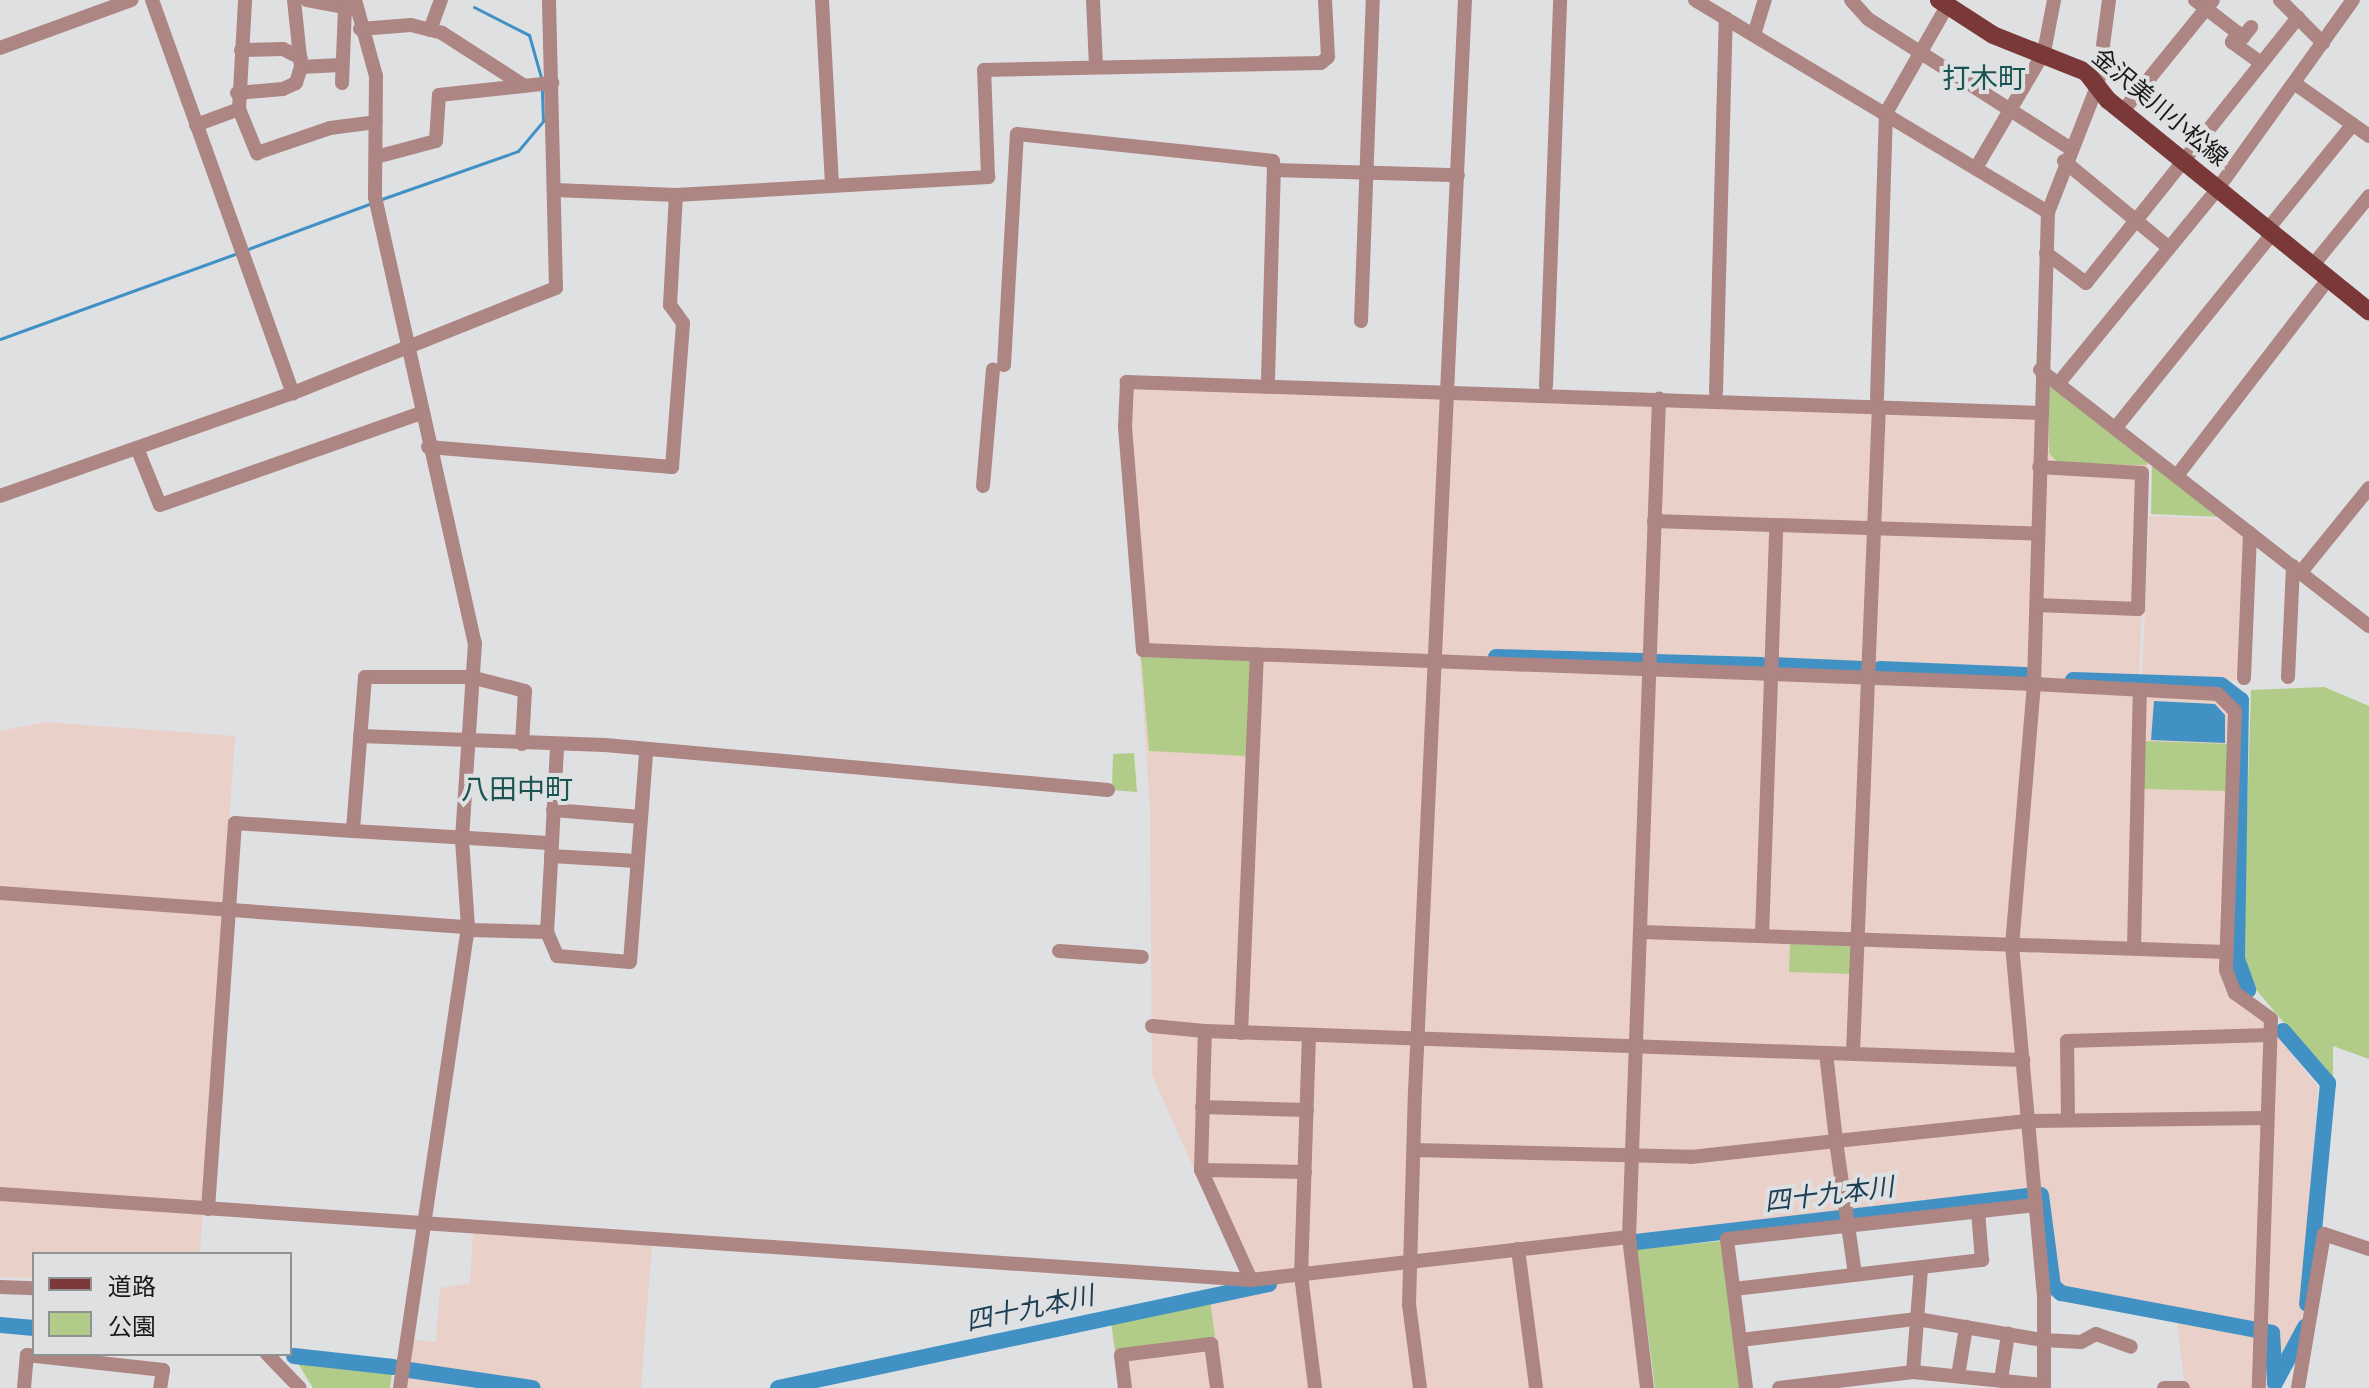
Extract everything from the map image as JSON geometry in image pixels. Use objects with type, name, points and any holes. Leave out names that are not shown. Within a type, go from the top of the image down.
[{"type":"main road","name":"金沢美川小松線","points":[[1947,3],[1993,35],[2044,52],[2098,84],[2122,112],[2219,187],[2369,311]]},
{"type":"street","points":[[0,48],[131,0]]},
{"type":"street","points":[[152,0],[293,393]]},
{"type":"street","points":[[245,0],[237,93],[239,109],[257,153],[330,128],[376,122]]},
{"type":"street","points":[[237,93],[283,89],[296,83],[301,62],[294,0]]},
{"type":"street","points":[[307,0],[352,5]]},
{"type":"street","points":[[430,30],[441,0]]},
{"type":"street","points":[[0,496],[293,393],[556,288],[555,190],[540,84],[549,0]]},
{"type":"street","points":[[822,0],[832,185]]},
{"type":"street","points":[[1093,0],[1096,66]]},
{"type":"street","points":[[555,190],[676,195],[988,177],[984,70],[1321,63],[1328,57],[1325,0]]},
{"type":"street","points":[[1361,321],[1373,0]]},
{"type":"street","points":[[1420,1388],[1409,1259],[1433,661],[1465,0]]},
{"type":"street","points":[[1546,386],[1560,0]]},
{"type":"street","points":[[1695,0],[2048,212]]},
{"type":"street","points":[[1754,35],[1765,0]]},
{"type":"street","points":[[1851,0],[1921,53],[2012,108],[2169,248]]},
{"type":"street","points":[[1976,168],[2044,52],[2054,0]]},
{"type":"street","points":[[1779,1388],[1846,1384],[1913,1372],[1958,1376],[1977,1383],[2001,1380],[2044,1386],[2036,1205],[2012,945],[2034,684],[2040,370],[2048,212],[2067,154],[2098,84],[2109,0]]},
{"type":"street","points":[[2280,0],[2323,43]]},
{"type":"street","points":[[2062,379],[2219,187],[2353,0]]},
{"type":"street","points":[[1853,1053],[1872,678],[1886,113],[1947,3]]},
{"type":"street","points":[[2122,112],[2205,3],[2245,30],[2232,42],[2261,63]]},
{"type":"street","points":[[352,5],[376,76],[376,203],[404,349],[475,643],[464,743],[462,839],[468,928],[427,1224],[400,1388]]},
{"type":"street","points":[[342,83],[340,65],[352,5]]},
{"type":"street","points":[[2046,253],[2086,283],[2298,17]]},
{"type":"street","points":[[1716,392],[1726,18]]},
{"type":"street","points":[[360,29],[430,30],[540,84]]},
{"type":"street","points":[[241,50],[283,49],[301,62],[340,65]]},
{"type":"street","points":[[2294,83],[2369,136]]},
{"type":"street","points":[[376,157],[436,141],[439,95],[540,84]]},
{"type":"street","points":[[196,125],[239,109]]},
{"type":"street","points":[[2117,426],[2353,124]]},
{"type":"street","points":[[983,486],[998,367],[1017,134],[1273,161],[1266,380],[1659,399],[2039,408]]},
{"type":"street","points":[[1274,170],[1458,175]]},
{"type":"street","points":[[428,447],[672,467],[683,323],[670,305],[676,195]]},
{"type":"street","points":[[2313,265],[2369,196]]},
{"type":"street","points":[[2179,473],[2329,278]]},
{"type":"street","points":[[2040,370],[2062,379],[2369,626]]},
{"type":"street","points":[[1878,402],[1546,386],[1446,390],[1127,382],[1143,650],[2034,684],[2218,694],[2235,711],[2226,952],[2235,993],[2271,1019],[2259,1388]]},
{"type":"street","points":[[1647,1388],[1629,1237],[1659,399]]},
{"type":"street","points":[[137,448],[160,505],[419,414]]},
{"type":"street","points":[[2037,605],[2138,609],[2142,473],[2039,467]]},
{"type":"street","points":[[2288,677],[2297,569],[2369,488]]},
{"type":"street","points":[[1654,521],[2038,534]]},
{"type":"street","points":[[1762,936],[1776,525]]},
{"type":"street","points":[[2244,678],[2250,533]]},
{"type":"street","points":[[1241,1033],[1257,654]]},
{"type":"street","points":[[353,831],[365,677],[471,677],[525,691],[522,744]]},
{"type":"street","points":[[2134,948],[2140,691]]},
{"type":"street","points":[[360,736],[646,752],[1108,790]]},
{"type":"street","points":[[557,748],[547,932],[557,956],[630,962],[646,752]]},
{"type":"street","points":[[553,810],[641,817]]},
{"type":"street","points":[[208,1209],[235,823],[462,839],[637,861]]},
{"type":"street","points":[[0,893],[547,932]]},
{"type":"street","points":[[1642,932],[2226,952]]},
{"type":"street","points":[[1059,951],[1142,957]]},
{"type":"street","points":[[1152,1026],[1241,1033],[2023,1060]]},
{"type":"street","points":[[1205,1031],[1201,1170],[1251,1280]]},
{"type":"street","points":[[1309,1035],[1301,1275],[1315,1388]]},
{"type":"street","points":[[2068,1120],[2067,1041],[2270,1035]]},
{"type":"street","points":[[1826,1053],[1855,1275]]},
{"type":"street","points":[[1202,1107],[1307,1110]]},
{"type":"street","points":[[1414,1150],[1691,1157],[2027,1121],[2266,1118]]},
{"type":"street","points":[[1201,1170],[1305,1172]]},
{"type":"street","points":[[0,1194],[1251,1280],[1409,1259],[1629,1237]]},
{"type":"street","points":[[1746,1388],[1727,1239],[2036,1205]]},
{"type":"street","points":[[1734,1289],[1982,1260],[1978,1211]]},
{"type":"street","points":[[2298,1388],[2299,1358],[2312,1338],[2321,1241],[2332,1233],[2368,1247]]},
{"type":"street","points":[[1518,1249],[1536,1388]]},
{"type":"street","points":[[1913,1372],[1921,1267]]},
{"type":"street","points":[[0,1287],[32,1288]]},
{"type":"street","points":[[1740,1340],[1917,1319],[2043,1340],[2081,1342],[2096,1334],[2131,1347]]},
{"type":"street","points":[[1958,1376],[1966,1327]]},
{"type":"street","points":[[2001,1380],[2008,1334]]},
{"type":"street","points":[[1125,1388],[1121,1355],[1211,1344],[1217,1388]]},
{"type":"street","points":[[24,1388],[27,1355],[32,1356]]},
{"type":"street","points":[[36,1356],[163,1370],[160,1388]]},
{"type":"street","points":[[269,1356],[300,1388]]},
{"type":"street","points":[[2164,1388],[2183,1388]]},
{"type":"shaded area","points":[[2045,375],[2149,457],[2138,695],[2214,699],[2231,715],[2232,995],[2265,1021],[2318,1087],[2301,1333],[2269,1388],[2185,1388],[2177,1320],[2055,1294],[2039,1206],[1626,1246],[1643,1388],[1120,1388],[1110,1321],[1232,1293],[1240,1272],[1152,1075],[1150,808],[1121,381],[2044,418]]},
{"type":"shaded area","points":[[2149,516],[2225,519],[2246,537],[2240,681],[2142,677]]},
{"type":"shaded area","points":[[45,722],[235,736],[200,1252],[32,1252],[32,1278],[0,1277],[0,731]]},
{"type":"shaded area","points":[[473,1233],[652,1245],[641,1388],[406,1388],[414,1340],[436,1342],[440,1288],[470,1283]]},
{"type":"green space","points":[[2056,382],[2147,457],[2147,465],[2059,464],[2049,453],[2049,388]]},
{"type":"green space","points":[[2152,460],[2222,517],[2151,514]]},
{"type":"green space","points":[[1141,656],[1253,659],[1248,756],[1149,751]]},
{"type":"green space","points":[[2324,687],[2369,706],[2369,1059],[2333,1046],[2333,1081],[2242,973],[2251,690]]},
{"type":"green space","points":[[2145,741],[2230,744],[2227,791],[2144,789]]},
{"type":"green space","points":[[1134,753],[1137,792],[1112,790],[1113,754]]},
{"type":"green space","points":[[1790,944],[1854,946],[1853,974],[1789,972]]},
{"type":"green space","points":[[1722,1241],[1741,1388],[1655,1388],[1637,1249]]},
{"type":"green space","points":[[1210,1298],[1215,1337],[1115,1350],[1111,1321]]},
{"type":"green space","points":[[296,1360],[392,1374],[390,1388],[313,1388]]},
{"type":"water","points":[[2154,701],[2215,704],[2225,715],[2225,743],[2151,740]]},
{"type":"waterway","points":[[474,7],[529,35],[542,81]]},
{"type":"waterway","points":[[379,200],[518,151],[543,121],[542,88]]},
{"type":"waterway","points":[[248,249],[372,203]]},
{"type":"waterway","points":[[0,339],[237,253]]},
{"type":"waterway","points":[[1496,657],[1642,661]]},
{"type":"waterway","points":[[1654,662],[1762,665]]},
{"type":"waterway","points":[[1774,665],[1863,669]]},
{"type":"waterway","points":[[1880,669],[2026,675]]},
{"type":"waterway","points":[[2073,680],[2221,685],[2241,700],[2237,959],[2248,990]]},
{"type":"waterway","points":[[2283,1031],[2328,1083],[2307,1304]]},
{"type":"waterway","name":"四十九本川","points":[[2041,1195],[2053,1286],[2061,1293],[2272,1333],[2275,1381]]},
{"type":"waterway","name":"四十九本川","points":[[1636,1242],[2028,1196]]},
{"type":"waterway","name":"四十九本川","points":[[778,1388],[1269,1284]]},
{"type":"waterway","name":"四十九本川","points":[[0,1325],[32,1328]]},
{"type":"waterway","points":[[2275,1383],[2305,1327]]},
{"type":"waterway","name":"四十九本川","points":[[294,1356],[393,1367]]},
{"type":"waterway","name":"四十九本川","points":[[409,1370],[533,1388]]},
{"type":"district","name":"打木町","points":[[1984,79]]},
{"type":"district","name":"八田中町","points":[[517,790]]}]
